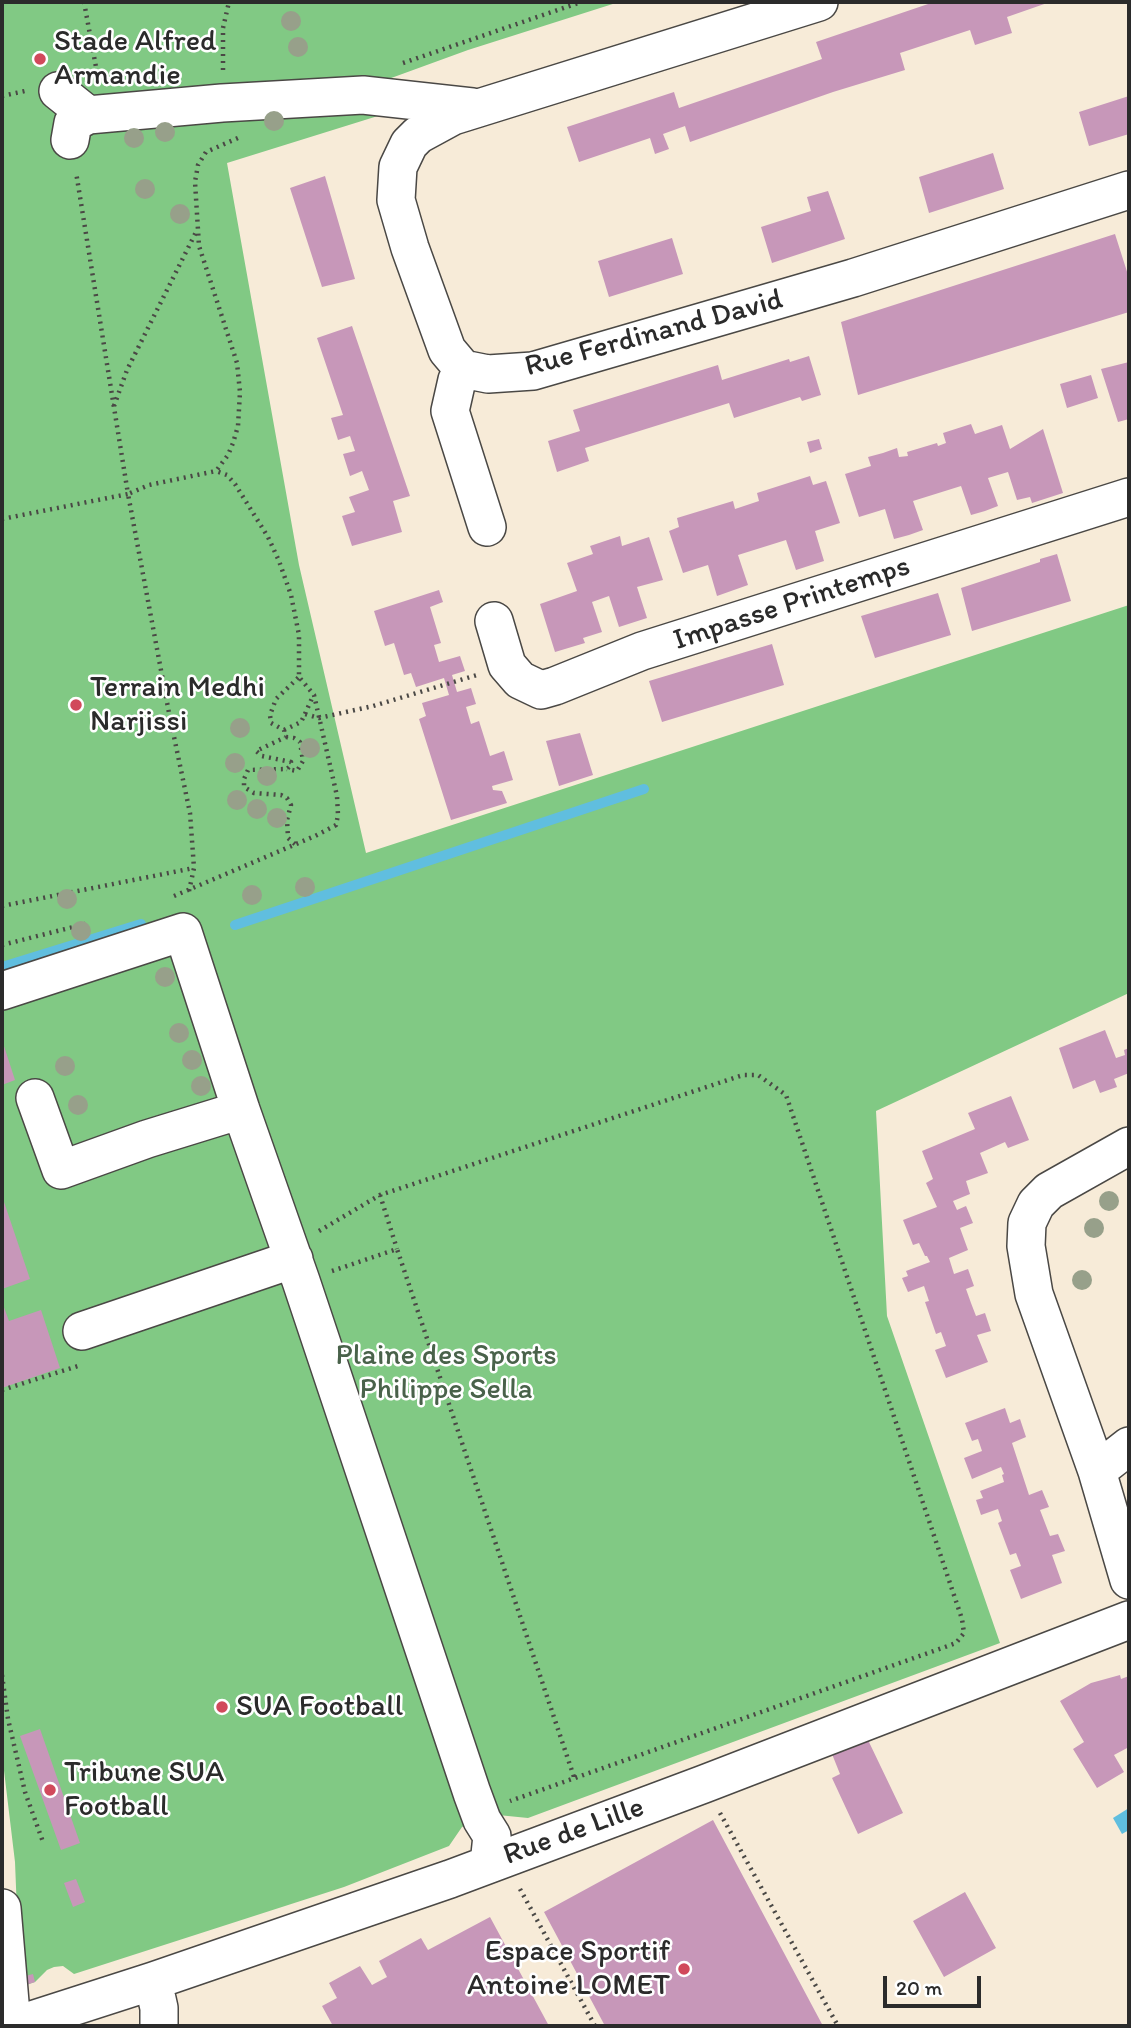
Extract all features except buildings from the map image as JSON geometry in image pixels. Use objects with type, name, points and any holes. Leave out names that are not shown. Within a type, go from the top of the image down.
[{"type":"street","points":[[487,527],[450,411],[457,380],[463,369],[447,351],[396,200],[398,167],[409,144],[418,135],[464,122],[819,2]]},
{"type":"street","points":[[58,92],[93,122],[222,103],[363,95],[464,122]]},
{"type":"street","name":"Rue Ferdinand David","points":[[463,369],[488,374],[533,371],[853,278],[1129,190]]},
{"type":"street","name":"Impasse Printemps","points":[[508,665],[526,685],[541,690],[642,651],[1129,497]]},
{"type":"street","points":[[494,621],[508,665]]},
{"type":"street","points":[[2,990],[183,932],[472,1793],[482,1820],[492,1836],[496,1861]]},
{"type":"street","points":[[35,1098],[61,1170],[147,1139],[241,1111]]},
{"type":"street","points":[[1129,1146],[1049,1192],[1037,1204],[1027,1223],[1026,1246],[1034,1294],[1097,1471],[1129,1580]]},
{"type":"street","points":[[82,1331],[294,1261]]},
{"type":"street","points":[[1097,1471],[1129,1446]]},
{"type":"street","name":"Rue de Lille","points":[[12,2026],[153,1981],[496,1861],[1129,1620]]},
{"type":"street","points":[[2,1908],[12,2026]]},
{"type":"street","points":[[153,1981],[159,2008],[159,2026]]},
{"type":"path","points":[[84,2],[95,72],[113,106],[93,122],[113,407],[190,813],[194,868],[190,891],[184,902],[181,922],[183,932]]},
{"type":"path","points":[[222,103],[223,28],[229,2]]},
{"type":"path","points":[[363,95],[366,78],[581,2]]},
{"type":"path","points":[[216,471],[233,443],[238,426],[240,392],[237,363],[203,259],[197,229],[195,183],[198,164],[206,152],[246,133]]},
{"type":"path","points":[[113,407],[127,370],[197,229]]},
{"type":"path","points":[[2,519],[128,494],[149,485],[216,471],[227,475],[235,484],[268,537],[279,561],[291,595],[299,635],[299,677],[314,695],[337,796],[336,825],[190,891],[163,900]]},
{"type":"path","points":[[305,714],[320,718],[386,703],[508,665]]},
{"type":"path","points":[[295,844],[288,838],[287,820],[291,805],[287,798],[254,793],[244,787],[244,779],[248,770],[297,771],[303,761],[300,742],[271,723],[272,707],[276,699],[299,677]]},
{"type":"path","points":[[287,769],[291,762],[262,756],[256,751],[300,722],[314,695]]},
{"type":"path","points":[[2,906],[194,868]]},
{"type":"path","points":[[2,945],[97,921]]},
{"type":"path","points":[[294,1261],[323,1229],[380,1195],[743,1074],[758,1075],[786,1095],[949,1579],[964,1633],[956,1643],[507,1802]]},
{"type":"path","points":[[380,1195],[574,1777]]},
{"type":"path","points":[[294,1261],[397,1249]]},
{"type":"path","points":[[2,1390],[84,1364],[82,1331]]},
{"type":"path","points":[[2,1675],[8,1719],[25,1792],[43,1842]]},
{"type":"path","points":[[704,1784],[838,2026]]},
{"type":"path","points":[[496,1861],[595,2026]]},
{"type":"green space","name":"Plaine des Sports Philippe Sella","points":[[2,2],[619,2],[468,50],[383,81],[381,115],[227,163],[299,565],[366,853],[1129,605],[1129,993],[876,1111],[887,1316],[1000,1643],[528,1818],[498,1815],[462,1827],[449,1846],[344,1887],[74,1974],[63,1966],[54,1967],[35,1982],[20,1987],[15,1862],[2,1754]]},
{"type":"water","points":[[1129,1808],[1129,1830],[1122,1834],[1113,1818]]},
{"type":"waterway","points":[[235,925],[644,789]]},
{"type":"waterway","points":[[2,967],[141,924]]},
{"type":"place","name":"Stade Alfred Armandie","points":[[40,59]]},
{"type":"place","name":"Terrain Medhi Narjissi","points":[[76,705]]},
{"type":"place","name":"SUA Football","points":[[222,1707]]},
{"type":"place","name":"Tribune SUA Football","points":[[50,1790]]},
{"type":"place","name":"Espace Sportif Antoine LOMET","points":[[684,1969]]}]
